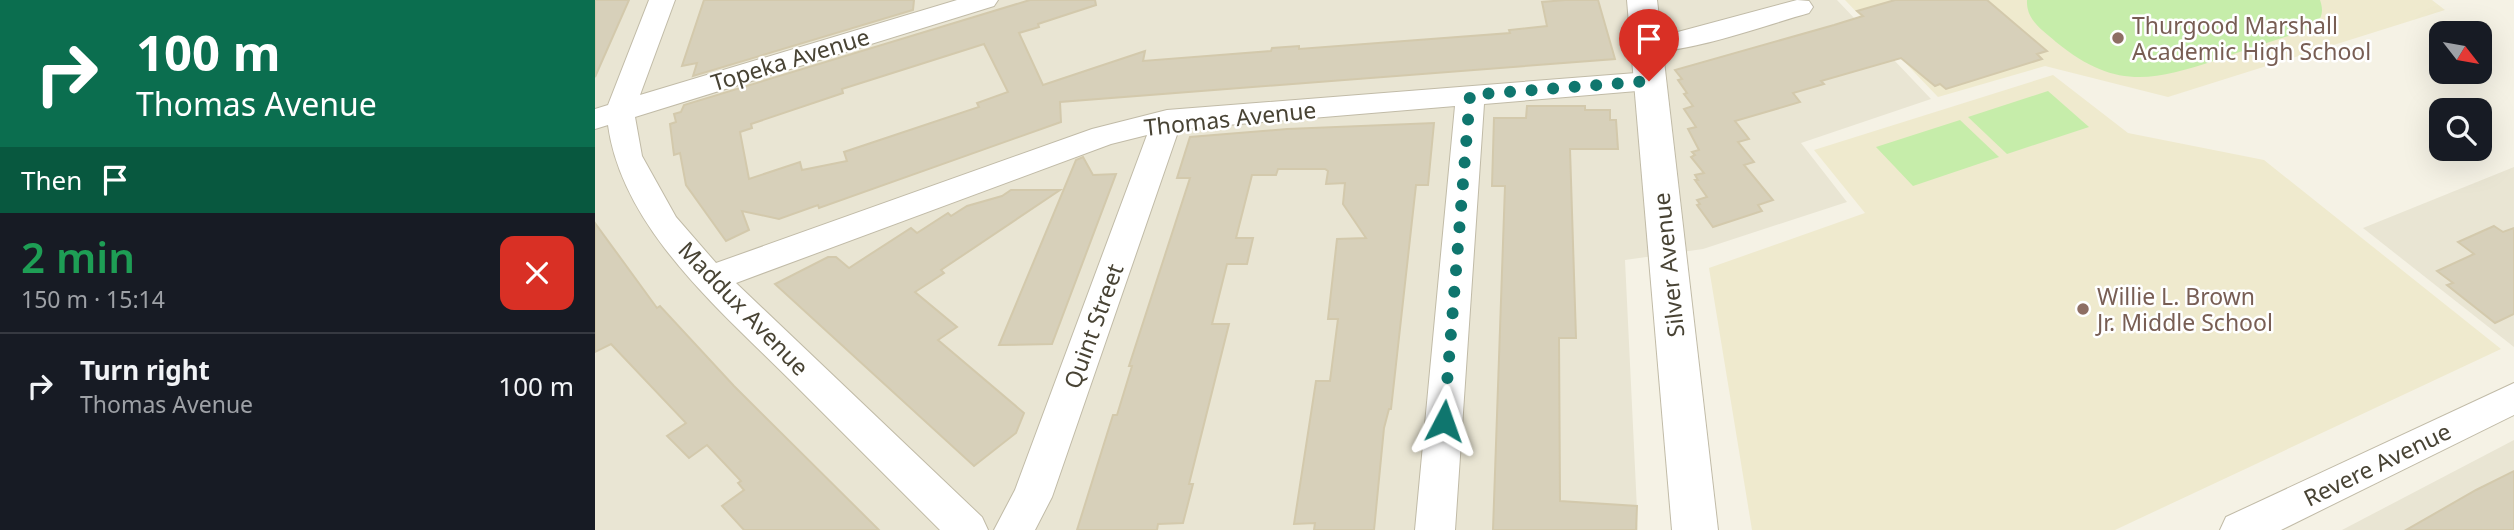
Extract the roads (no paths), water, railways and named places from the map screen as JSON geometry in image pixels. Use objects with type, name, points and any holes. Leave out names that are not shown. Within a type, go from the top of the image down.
[{"type":"street","name":"Maddux Avenue","points":[[662,0],[608,115],[665,225],[710,279],[968,530]]},
{"type":"street","name":"Topeka Avenue","points":[[608,115],[941,7],[985,0]]},
{"type":"street","name":"Silver Avenue","points":[[1642,0],[1695,530]]},
{"type":"street","name":"Thomas Avenue","points":[[710,279],[1103,136],[1167,120],[1470,95],[1648,63],[1675,41],[1800,7]]},
{"type":"street","points":[[1435,530],[1470,95]]},
{"type":"street","name":"Quint Street","points":[[1014,530],[1032,497],[1167,120]]},
{"type":"street","name":"Revere Avenue","points":[[2240,530],[2514,398]]},
{"type":"place","name":"Thurgood Marshall Academic High School","points":[[2118,38]]},
{"type":"place","name":"Willie L. Brown Jr. Middle School","points":[[2083,309]]}]
